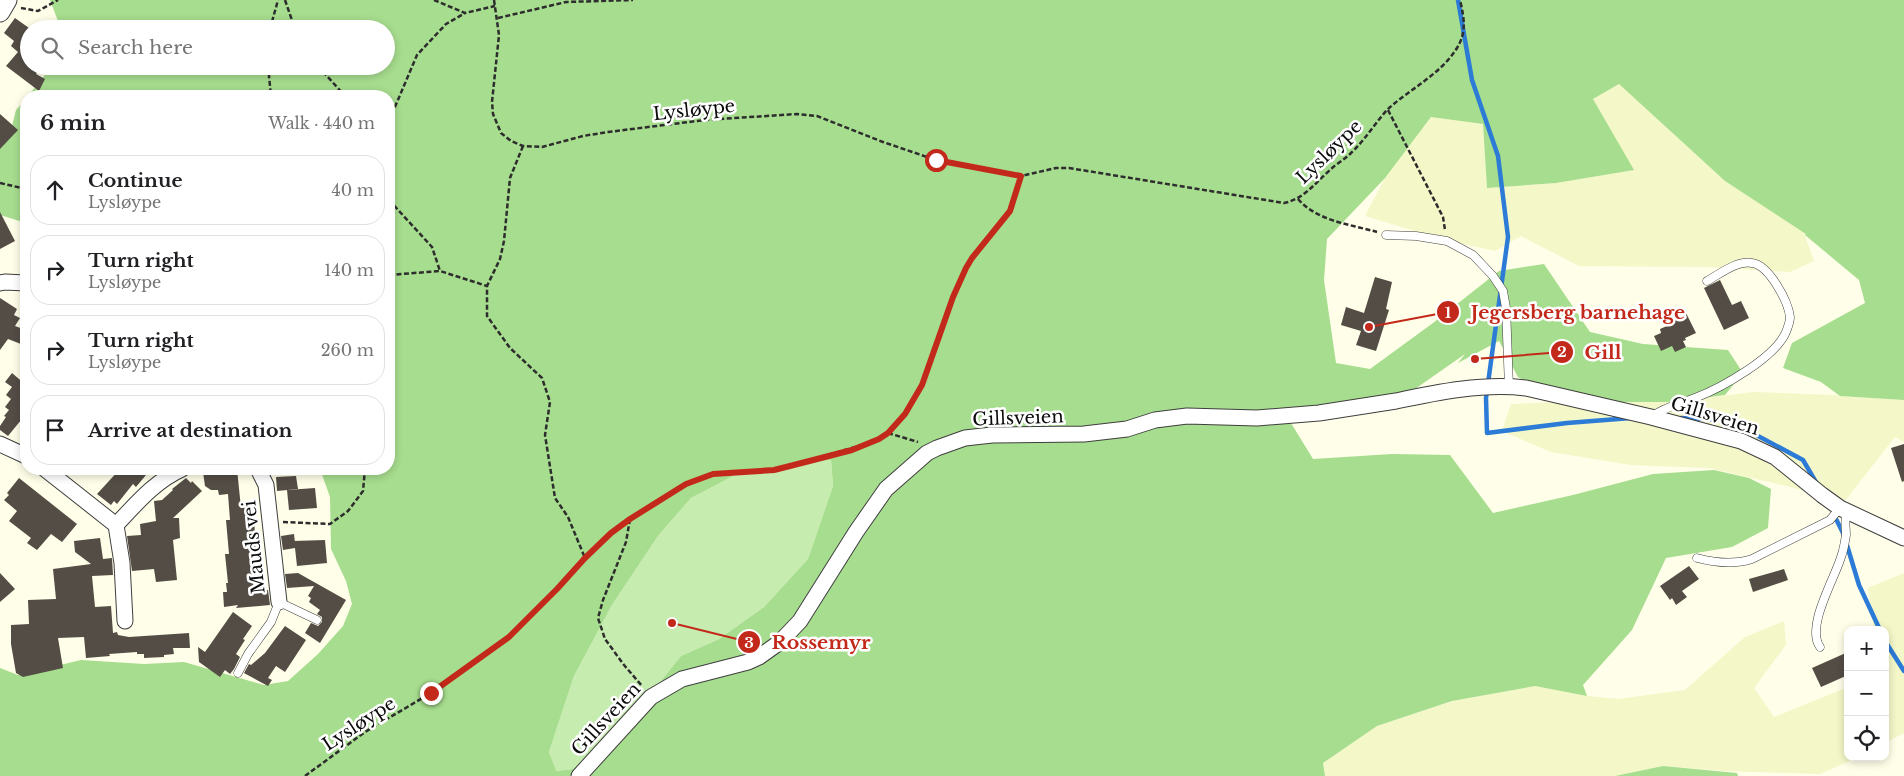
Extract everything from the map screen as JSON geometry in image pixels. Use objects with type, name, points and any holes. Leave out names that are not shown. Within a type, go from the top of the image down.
[{"type":"street","points":[[0,283],[20,283]]},
{"type":"street","name":"Gillsveien","points":[[579,776],[651,697],[682,678],[748,662],[759,657],[780,642],[800,621],[856,532],[886,489],[927,452],[965,438],[992,435],[1084,434],[1127,429],[1155,420],[1187,416],[1258,418],[1288,416],[1396,401],[1440,392],[1509,386],[1526,388],[1651,417],[1741,441],[1760,448],[1791,468],[1822,495],[1844,510],[1878,524],[1904,538]]},
{"type":"street","points":[[0,444],[20,453]]},
{"type":"street","points":[[52,475],[116,525],[122,563],[125,621]]},
{"type":"street","points":[[116,525],[152,488],[170,475]]},
{"type":"street","name":"Mauds vei","points":[[261,475],[266,485],[279,602]]},
{"type":"lane","points":[[1386,235],[1416,236],[1447,241],[1460,247],[1480,261],[1493,276],[1503,291],[1508,324],[1509,386]]},
{"type":"lane","name":"Gillsveien","points":[[1651,417],[1656,413],[1710,391],[1734,378],[1766,355],[1785,335],[1790,317],[1788,309],[1776,284],[1762,267],[1753,263],[1741,262],[1707,281]]},
{"type":"lane","points":[[1697,558],[1729,563],[1752,559],[1830,520],[1844,510]]},
{"type":"lane","points":[[1820,647],[1816,642],[1816,625],[1842,553],[1844,510]]},
{"type":"lane","points":[[279,602],[317,620]]},
{"type":"lane","name":"Mauds vei","points":[[238,673],[248,654],[271,622],[279,602]]},
{"type":"path","points":[[4,6],[38,11],[58,0]]},
{"type":"path","points":[[272,20],[278,0]]},
{"type":"path","points":[[285,0],[291,20]]},
{"type":"path","points":[[435,0],[464,13]]},
{"type":"path","points":[[494,0],[499,35],[492,102],[493,114],[501,133],[523,146],[510,178],[504,240],[500,259],[487,286],[487,316],[510,348],[542,378],[550,402],[544,435],[556,498],[568,517],[585,558]]},
{"type":"path","points":[[498,18],[566,2],[633,0]]},
{"type":"path","name":"Lysløype","points":[[523,146],[542,147],[583,136],[706,120],[797,114],[817,116],[936,160],[1021,176],[1056,168],[1069,168],[1284,202],[1298,198],[1351,154],[1388,110],[1442,66],[1458,48],[1462,39],[1464,20],[1460,0]]},
{"type":"path","points":[[395,106],[417,55],[446,24],[464,13],[495,6]]},
{"type":"path","points":[[269,75],[270,90]]},
{"type":"path","points":[[326,75],[339,90]]},
{"type":"path","points":[[1388,110],[1443,217],[1447,241]]},
{"type":"path","name":"Lysløype","points":[[305,776],[365,732],[431,693],[509,637],[585,558],[630,519],[686,484],[698,478],[729,472],[774,470],[790,466],[852,450],[879,439],[888,433],[905,414],[922,385],[953,297],[966,268],[1010,211],[1021,176]]},
{"type":"path","points":[[0,183],[20,188]]},
{"type":"path","points":[[1298,198],[1307,209],[1318,215],[1386,235]]},
{"type":"path","points":[[395,207],[432,247],[440,271]]},
{"type":"path","points":[[395,275],[440,271],[487,286]]},
{"type":"path","points":[[888,433],[918,442],[927,452]]},
{"type":"path","points":[[270,521],[330,524],[348,511],[363,491],[364,475]]},
{"type":"path","points":[[630,519],[626,542],[603,600],[598,618],[605,639],[624,666],[651,697]]},
{"type":"green space","points":[[50,0],[1904,0],[1904,400],[1840,396],[1821,382],[1783,368],[1792,343],[1865,303],[1859,280],[1806,234],[1725,181],[1619,84],[1593,99],[1634,170],[1556,183],[1487,188],[1483,124],[1431,117],[1385,178],[1327,239],[1324,280],[1336,363],[1370,369],[1499,271],[1544,264],[1590,332],[1643,344],[1728,350],[1743,373],[1725,395],[1673,402],[1560,402],[1518,377],[1499,341],[1458,363],[1465,354],[1405,396],[1291,423],[1313,459],[1392,454],[1450,455],[1493,513],[1653,474],[1714,470],[1749,478],[1771,489],[1768,528],[1732,547],[1666,558],[1632,630],[1583,685],[1587,696],[1535,686],[1452,701],[1377,726],[1323,763],[1325,776],[0,776],[0,668],[18,675],[81,660],[144,664],[184,662],[264,685],[288,681],[318,654],[343,626],[352,604],[346,581],[331,549],[330,497],[322,475],[395,475],[395,90],[33,90],[45,75],[395,75],[395,20],[58,20]],"holes":[[[831,460],[833,486],[808,559],[764,607],[719,639],[681,656],[630,719],[581,768],[556,771],[549,752],[574,676],[612,605],[658,536],[691,498],[743,471]]]},
{"type":"green space","points":[[1619,84],[1725,181],[1807,234],[1805,236],[1814,261],[1790,272],[1710,267],[1579,266],[1521,236],[1495,251],[1442,239],[1365,216],[1385,178],[1431,117],[1483,124],[1487,188],[1556,183],[1633,170],[1593,99]]},
{"type":"green space","points":[[20,106],[20,221],[0,215],[0,143],[11,130],[16,110]]},
{"type":"green space","points":[[1754,392],[1904,400],[1904,442],[1895,437],[1844,502],[1787,486],[1709,468],[1631,465],[1551,452],[1502,431],[1511,404],[1592,401],[1673,402]]},
{"type":"green space","points":[[831,460],[833,486],[808,559],[764,607],[719,639],[681,656],[630,719],[581,768],[555,771],[549,752],[574,676],[612,605],[658,536],[691,498],[743,471]]},
{"type":"green space","points":[[1904,573],[1904,733],[1889,741],[1889,626],[1873,626],[1868,588]]},
{"type":"green space","points":[[1784,621],[1786,645],[1754,688],[1774,717],[1844,689],[1844,761],[1850,761],[1820,774],[1724,771],[1663,766],[1615,776],[1325,776],[1323,763],[1377,726],[1453,701],[1535,686],[1587,696],[1618,699],[1685,690],[1745,637]]},
{"type":"green space","points":[[1663,766],[1737,773],[1738,776],[1615,776]]},
{"type":"building","points":[[15,18],[20,22],[20,75],[38,75],[45,79],[40,90],[6,66],[18,52],[11,46],[14,41],[4,33]]},
{"type":"building","points":[[0,114],[18,130],[0,149]]},
{"type":"building","points":[[0,212],[15,241],[0,249]]},
{"type":"building","points":[[1375,277],[1392,282],[1386,309],[1389,310],[1376,351],[1356,345],[1361,331],[1341,325],[1346,307],[1364,313]]},
{"type":"building","points":[[1720,280],[1732,305],[1741,301],[1749,318],[1724,330],[1704,288]]},
{"type":"building","points":[[0,298],[17,309],[14,315],[20,318],[15,326],[20,328],[20,344],[8,339],[0,350]]},
{"type":"building","points":[[1686,313],[1696,333],[1685,338],[1686,340],[1683,341],[1686,347],[1675,352],[1672,346],[1661,351],[1654,336],[1661,333],[1660,329],[1674,323],[1673,320]]},
{"type":"building","points":[[12,373],[20,380],[20,421],[8,436],[0,430],[0,426],[6,417],[4,416],[9,410],[5,407],[11,399],[6,395],[12,387],[5,382]]},
{"type":"building","points":[[1904,444],[1904,481],[1902,482],[1891,448]]},
{"type":"building","points":[[114,475],[146,475],[136,487],[133,484],[117,504],[114,501],[111,505],[97,494]]},
{"type":"building","points":[[203,475],[238,475],[241,508],[253,507],[257,559],[251,561],[254,591],[268,590],[270,605],[236,608],[238,605],[224,607],[223,592],[227,592],[226,583],[228,583],[225,554],[229,554],[226,520],[230,520],[228,494],[219,495],[218,490],[211,490],[205,486]]},
{"type":"building","points":[[296,476],[298,489],[277,491],[276,477]]},
{"type":"building","points":[[19,478],[77,524],[62,542],[51,534],[37,550],[27,543],[31,538],[9,521],[17,511],[4,500]]},
{"type":"building","points":[[186,478],[202,491],[173,518],[179,518],[180,538],[173,540],[177,580],[156,582],[154,569],[132,571],[127,536],[141,535],[140,524],[156,521],[154,501],[162,500]]},
{"type":"building","points":[[315,488],[317,508],[289,510],[287,490]]},
{"type":"building","points":[[294,534],[295,541],[325,540],[327,563],[297,566],[295,548],[283,550],[281,536]]},
{"type":"building","points":[[100,538],[103,559],[112,558],[113,575],[92,576],[95,607],[111,606],[113,633],[117,632],[118,635],[129,637],[189,633],[190,648],[173,648],[174,654],[164,655],[164,657],[144,658],[144,654],[137,654],[137,652],[86,658],[84,637],[58,638],[63,668],[23,677],[16,673],[11,644],[11,625],[29,624],[28,600],[56,599],[53,569],[91,564],[75,552],[74,541]]},
{"type":"building","points":[[1689,566],[1699,579],[1682,591],[1687,597],[1676,605],[1660,586]]},
{"type":"building","points":[[1784,569],[1788,580],[1753,592],[1749,579]]},
{"type":"building","points":[[0,573],[15,589],[0,602]]},
{"type":"building","points":[[298,573],[346,600],[320,643],[305,633],[311,623],[318,626],[322,622],[322,617],[317,614],[320,610],[309,602],[311,598],[308,596],[314,586],[287,588],[285,574]]},
{"type":"building","points":[[233,612],[252,626],[236,654],[240,657],[234,669],[230,674],[225,670],[220,677],[199,662],[198,647],[205,652]]},
{"type":"building","points":[[285,626],[306,640],[285,672],[276,666],[268,678],[272,680],[268,686],[244,673],[249,664],[251,665],[265,653]]},
{"type":"building","points":[[1844,654],[1844,677],[1821,687],[1812,668]]},
{"type":"waterway","points":[[1458,0],[1472,80],[1498,156],[1508,237],[1486,398],[1487,433],[1567,423],[1631,418]]},
{"type":"waterway","points":[[1681,418],[1728,420],[1803,460],[1817,484]]},
{"type":"waterway","points":[[1834,515],[1844,535]]},
{"type":"waterway","points":[[1846,542],[1859,585],[1878,626]]},
{"type":"waterway","points":[[1889,647],[1904,671]]},
{"type":"place","name":"Jegersberg barnehage","points":[[1369,327]]},
{"type":"place","name":"Gill","points":[[1475,359]]},
{"type":"place","name":"Rossemyr","points":[[672,623]]},
{"type":"route","points":[[431,693],[509,637],[611,533],[686,484],[713,474],[774,470],[790,466],[852,450],[879,439],[888,433],[916,398],[933,356],[953,297],[966,268],[1010,211],[1021,176],[936,160]]}]
